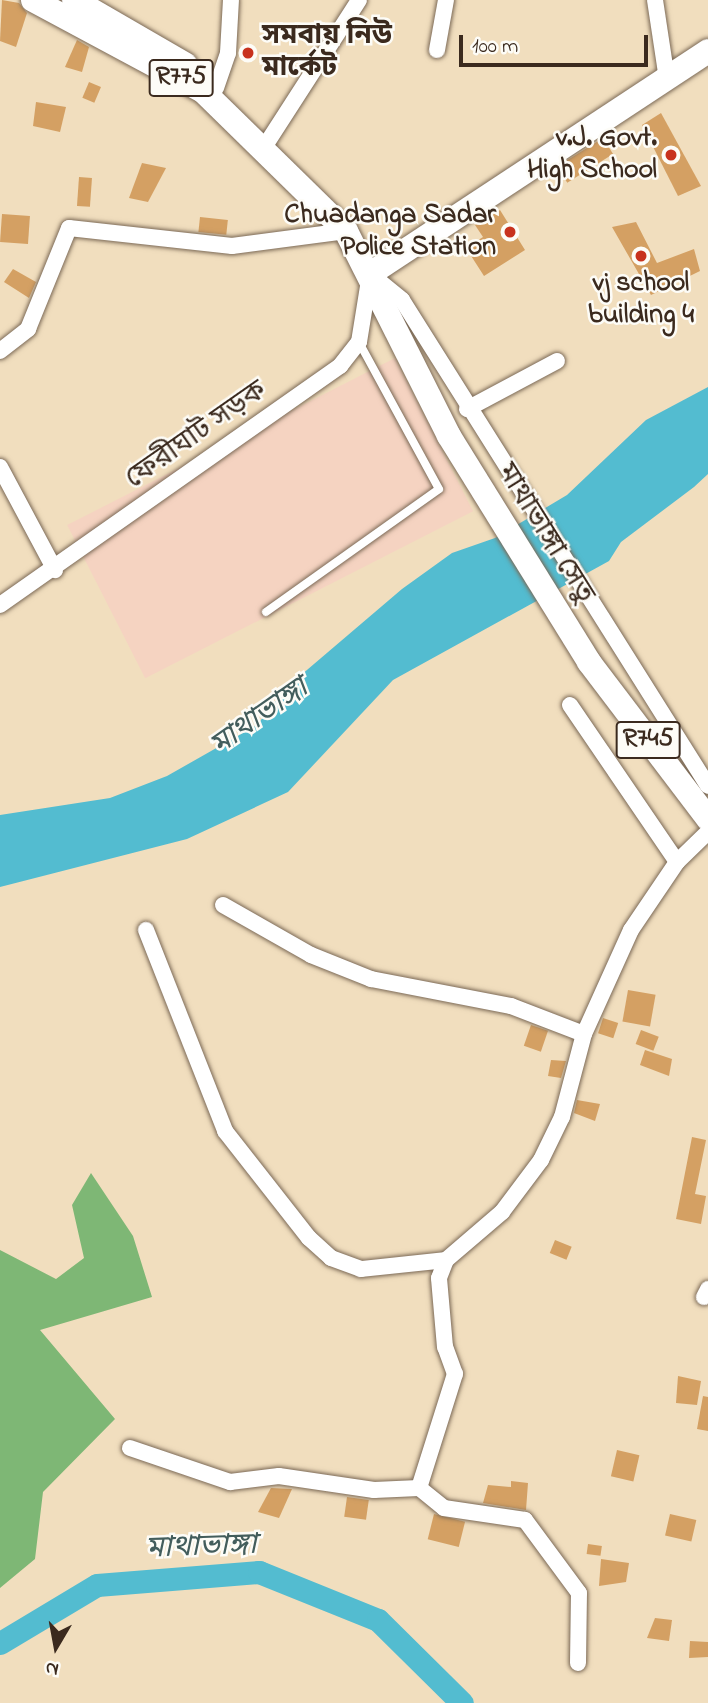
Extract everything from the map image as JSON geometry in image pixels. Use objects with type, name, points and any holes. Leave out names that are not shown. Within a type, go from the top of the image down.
[{"type":"main road","name":"R775","points":[[33,0],[203,91],[268,143]]},
{"type":"main road","name":"R775","points":[[74,0],[155,42],[216,88],[346,231],[370,274]]},
{"type":"main road","points":[[370,274],[708,51]]},
{"type":"main road","name":"মাথাভাঙ্গা সেতু","points":[[370,274],[449,436],[589,662]]},
{"type":"main road","name":"R745","points":[[589,662],[708,819]]},
{"type":"street","points":[[216,88],[228,52],[231,0]]},
{"type":"street","points":[[268,143],[359,0]]},
{"type":"street","points":[[437,50],[446,0]]},
{"type":"street","points":[[655,0],[667,79]]},
{"type":"street","points":[[0,351],[28,329],[69,228],[232,246],[346,231]]},
{"type":"street","points":[[359,342],[370,274],[402,300],[470,415],[617,649],[708,786]]},
{"type":"street","name":"ফেরীঘাট সড়ক","points":[[0,605],[55,570],[302,395],[359,342]]},
{"type":"street","points":[[470,415],[556,361]]},
{"type":"street","points":[[0,467],[55,570]]},
{"type":"street","points":[[570,705],[677,862]]},
{"type":"street","points":[[419,1488],[455,1374],[440,1320],[439,1278],[446,1260],[502,1212],[541,1160],[566,1104],[584,1034],[631,930],[677,862],[708,832]]},
{"type":"street","points":[[223,905],[311,955],[371,979],[511,1006],[584,1034]]},
{"type":"street","points":[[146,930],[225,1131],[309,1238],[331,1258],[361,1269],[446,1260]]},
{"type":"street","points":[[130,1448],[230,1482],[279,1476],[374,1490],[419,1488],[444,1508],[525,1520],[579,1593],[578,1663]]},
{"type":"lane","points":[[266,612],[439,489],[359,342]]},
{"type":"shaded area","points":[[395,358],[473,511],[145,678],[67,525]]},
{"type":"green space","points":[[91,1173],[133,1236],[152,1297],[40,1330],[115,1419],[43,1492],[35,1559],[0,1588],[0,1250],[56,1279],[84,1258],[72,1205]]},
{"type":"water","points":[[708,387],[708,474],[621,542],[609,561],[393,680],[288,792],[187,839],[0,887],[0,815],[110,798],[167,776],[257,725],[287,687],[402,589],[452,553],[495,538],[567,495],[646,420]]},
{"type":"building","points":[[2,0],[19,3],[27,13],[16,47],[0,41]]},
{"type":"building","points":[[77,40],[89,47],[82,72],[65,67]]},
{"type":"building","points":[[89,82],[101,87],[94,103],[82,98]]},
{"type":"building","points":[[36,102],[66,107],[60,132],[33,126]]},
{"type":"building","name":"v.J. Govt. High School","points":[[661,113],[701,186],[678,196],[642,125]]},
{"type":"building","points":[[603,138],[613,154],[567,183],[557,167]]},
{"type":"building","points":[[142,163],[166,168],[148,202],[129,198]]},
{"type":"building","points":[[79,177],[92,178],[90,207],[77,206]]},
{"type":"building","points":[[500,210],[525,250],[484,276],[466,248],[483,237],[475,225]]},
{"type":"building","points":[[2,214],[30,216],[28,244],[0,242]]},
{"type":"building","points":[[200,217],[228,220],[226,235],[198,232]]},
{"type":"building","name":"vj school building 4","points":[[636,222],[657,263],[694,249],[700,271],[651,295],[612,227]]},
{"type":"building","points":[[13,269],[36,282],[29,298],[4,282]]},
{"type":"building","points":[[628,990],[656,995],[650,1026],[622,1022]]},
{"type":"building","points":[[603,1018],[618,1023],[613,1038],[598,1033]]},
{"type":"building","points":[[531,1025],[548,1031],[541,1052],[524,1046]]},
{"type":"building","points":[[641,1030],[659,1037],[653,1051],[636,1044]]},
{"type":"building","points":[[645,1050],[672,1059],[669,1076],[640,1065]]},
{"type":"building","points":[[551,1060],[566,1061],[561,1078],[548,1076]]},
{"type":"building","points":[[577,1100],[600,1104],[595,1121],[574,1113]]},
{"type":"building","points":[[692,1137],[706,1140],[695,1194],[706,1196],[701,1224],[676,1219]]},
{"type":"building","points":[[555,1240],[572,1247],[566,1260],[550,1253]]},
{"type":"building","points":[[678,1376],[701,1381],[697,1405],[676,1403]]},
{"type":"building","points":[[703,1396],[708,1397],[708,1431],[697,1429]]},
{"type":"building","points":[[617,1450],[639,1455],[633,1481],[611,1476]]},
{"type":"building","points":[[511,1481],[528,1483],[526,1510],[483,1503],[488,1485],[511,1487]]},
{"type":"building","points":[[271,1488],[292,1489],[279,1518],[258,1512]]},
{"type":"building","points":[[347,1497],[369,1500],[366,1520],[344,1517]]},
{"type":"building","points":[[434,1514],[465,1522],[459,1547],[428,1539]]},
{"type":"building","points":[[670,1514],[696,1520],[691,1542],[665,1535]]},
{"type":"building","points":[[588,1544],[602,1546],[600,1556],[587,1554]]},
{"type":"building","points":[[601,1559],[629,1563],[626,1582],[599,1586]]},
{"type":"building","points":[[655,1618],[672,1620],[669,1641],[647,1638]]},
{"type":"building","points":[[690,1641],[708,1642],[708,1657],[689,1658]]},
{"type":"waterway","name":"মাথাভাঙ্গা","points":[[0,1643],[97,1585],[259,1572],[378,1620],[462,1703]]},
{"type":"place","name":"সমবায় নিউ মার্কেট","points":[[248,53]]},
{"type":"place","name":"v.J. Govt. High School","points":[[671,155]]},
{"type":"place","name":"Chuadanga Sadar Police Station","points":[[510,232]]},
{"type":"place","name":"vj school building 4","points":[[641,256]]}]
